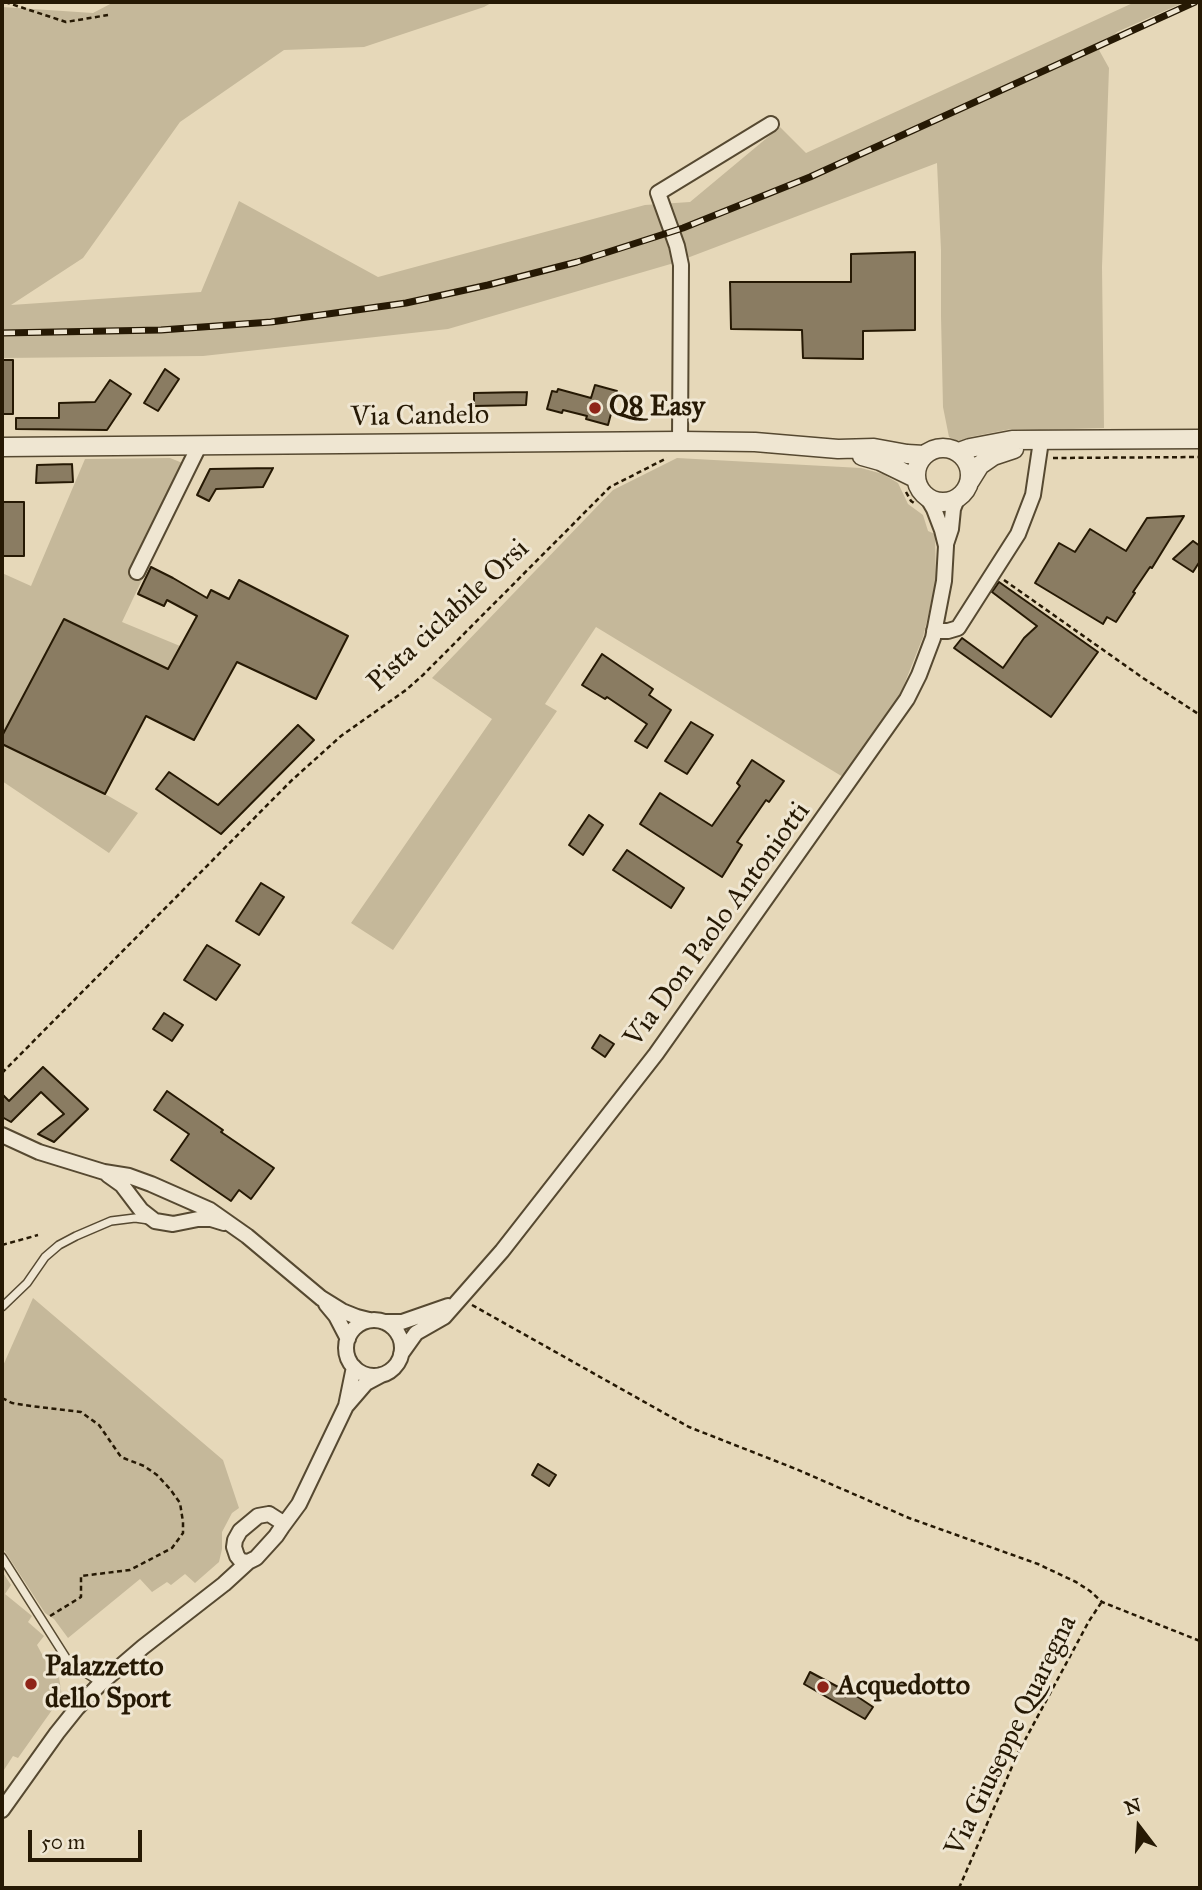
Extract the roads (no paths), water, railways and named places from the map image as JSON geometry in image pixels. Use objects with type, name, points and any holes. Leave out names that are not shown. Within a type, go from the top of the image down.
[{"type":"street","points":[[677,448],[681,265],[658,193],[771,124]]},
{"type":"street","points":[[970,481],[968,465],[959,452],[945,447],[924,455],[910,484],[921,492],[924,501],[942,502],[957,499],[963,494],[980,465],[993,456],[1039,449],[1200,439]]},
{"type":"street","points":[[959,452],[1012,440],[1039,449]]},
{"type":"street","name":"Via Candelo","points":[[2,447],[677,448],[755,442],[838,449],[874,448],[924,455]]},
{"type":"street","points":[[137,572],[199,446]]},
{"type":"street","name":"Via Candelo","points":[[838,449],[880,461],[910,484]]},
{"type":"street","points":[[950,641],[1017,534],[1033,495],[1039,449]]},
{"type":"street","name":"Via Don Paolo Antoniotti","points":[[401,1354],[416,1333],[444,1318],[502,1251],[656,1054],[907,699],[919,675],[934,631],[944,581],[946,546],[957,499]]},
{"type":"street","name":"Via Don Paolo Antoniotti","points":[[924,501],[934,509],[946,546]]},
{"type":"street","points":[[934,631],[958,628]]},
{"type":"street","points":[[2,1135],[39,1152],[104,1172],[129,1176],[181,1195],[210,1210],[247,1236],[321,1298],[342,1311],[377,1321],[397,1331],[401,1354],[394,1367],[366,1383],[346,1406]]},
{"type":"street","points":[[104,1172],[122,1185],[141,1210],[155,1221],[173,1224],[211,1219],[231,1225]]},
{"type":"street","points":[[321,1298],[336,1316],[348,1339]]},
{"type":"street","name":"Via Don Paolo Antoniotti","points":[[377,1321],[402,1322],[442,1310],[461,1298]]},
{"type":"street","points":[[377,1321],[356,1327],[348,1339],[347,1354],[354,1367],[367,1374],[382,1374]]},
{"type":"street","points":[[2,1810],[77,1707],[101,1683],[266,1548],[299,1504],[346,1406],[354,1367]]},
{"type":"street","points":[[202,1600],[229,1568],[233,1560],[235,1540],[240,1531],[258,1516],[280,1511],[305,1489]]},
{"type":"street","points":[[269,1514],[281,1521],[282,1527]]},
{"type":"street","points":[[234,1547],[241,1561],[248,1562]]},
{"type":"lane","points":[[2,1307],[27,1283],[45,1257],[59,1245],[111,1221],[135,1218],[155,1221]]},
{"type":"lane","points":[[2,1557],[68,1661],[101,1683]]},
{"type":"railway","points":[[2,333],[161,330],[271,322],[406,303],[577,262],[683,228],[810,177],[1195,2]]},
{"type":"place","name":"Q8 Easy","points":[[595,408]]},
{"type":"place","name":"Palazzetto dello Sport","points":[[31,1684]]},
{"type":"place","name":"Acquedotto","points":[[823,1687]]}]
